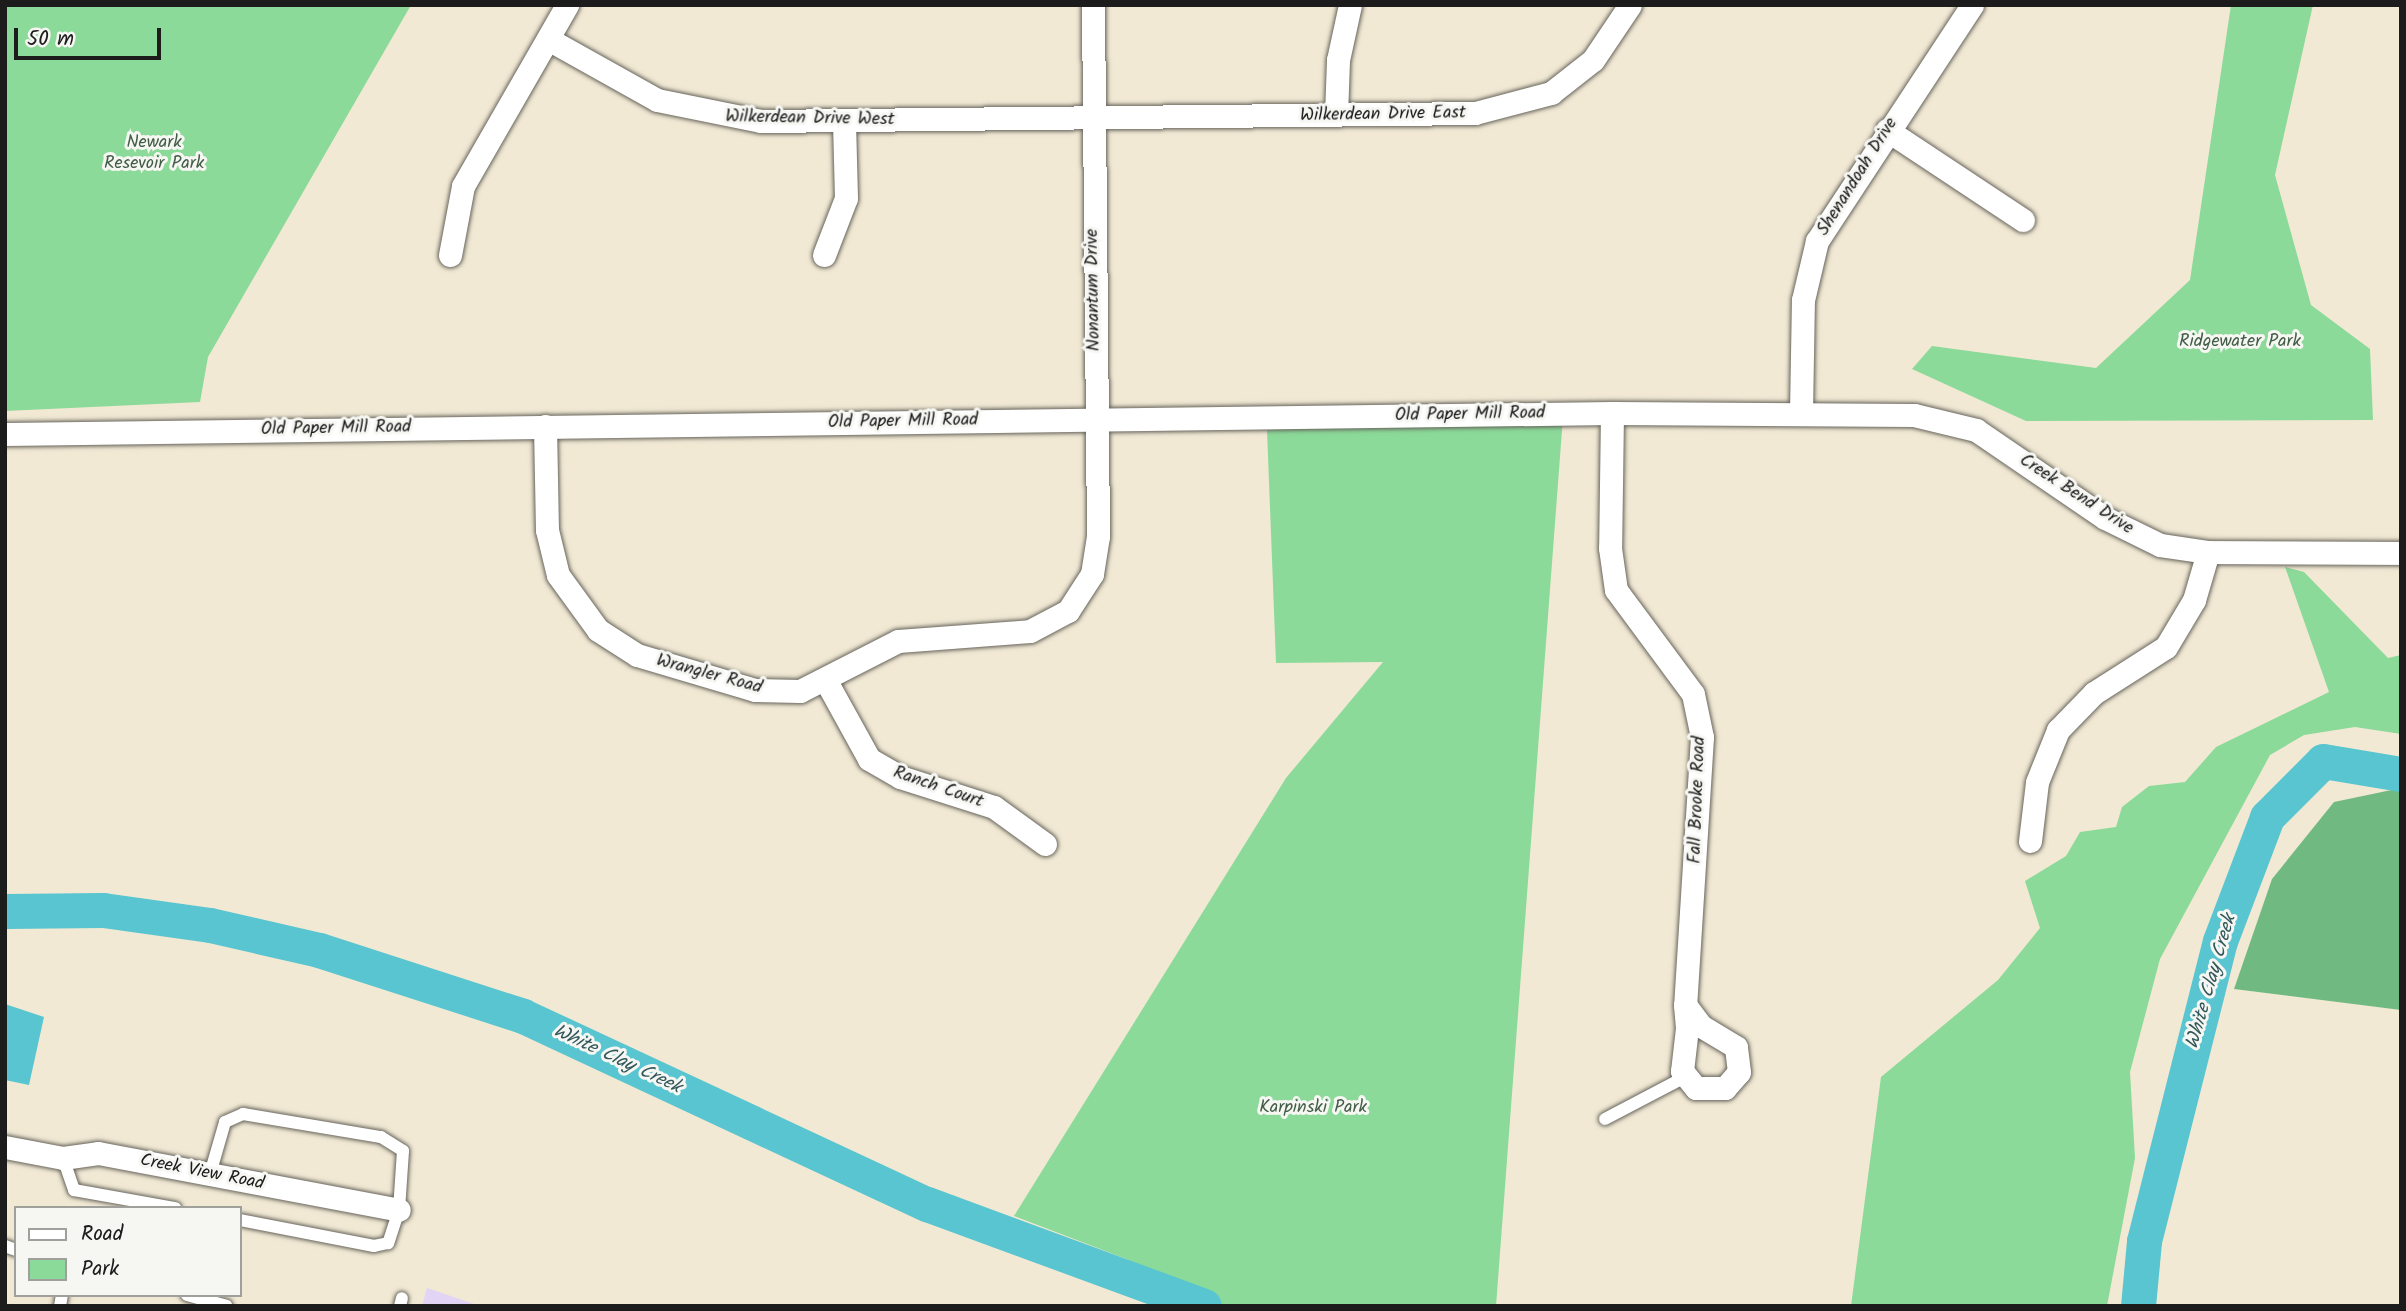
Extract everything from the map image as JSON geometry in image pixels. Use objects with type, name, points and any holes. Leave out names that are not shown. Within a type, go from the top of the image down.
[{"type":"street","points":[[450,255],[463,186],[567,5]]},
{"type":"street","name":"Nonantum Drive","points":[[1092,574],[1098,536],[1091,118],[1093,5]]},
{"type":"street","points":[[1336,116],[1338,60],[1350,5]]},
{"type":"street","name":"Wilkerdean Drive East","points":[[1091,118],[1475,113],[1526,104],[1593,60],[1630,5]]},
{"type":"street","name":"Shenandoah Drive","points":[[1801,412],[1803,300],[1817,241],[1887,130],[1972,5]]},
{"type":"street","name":"Wilkerdean Drive West","points":[[548,39],[623,83],[689,111],[761,121],[1091,118]]},
{"type":"street","points":[[824,255],[846,198],[844,122]]},
{"type":"street","points":[[1887,130],[2023,220]]},
{"type":"street","name":"Old Paper Mill Road","points":[[5,434],[1801,412]]},
{"type":"street","name":"Creek Bend Drive","points":[[1801,412],[1956,422],[2130,532],[2160,545],[2208,552],[2401,552]]},
{"type":"street","name":"Fall Brooke Road","points":[[1612,413],[1610,548],[1616,590],[1693,694],[1702,737],[1685,1004],[1685,1077]]},
{"type":"street","name":"Wrangler Road","points":[[545,426],[551,552],[568,594],[598,630],[637,655],[755,690],[800,691],[826,681],[880,649],[917,636],[1009,634],[1049,624],[1069,611],[1092,574]]},
{"type":"street","points":[[2031,841],[2037,782],[2057,730],[2094,693],[2166,647],[2194,600],[2208,552]]},
{"type":"street","name":"Ranch Court","points":[[826,681],[869,759],[900,777],[994,807],[1045,844]]},
{"type":"street","points":[[1685,1004],[1700,1026],[1731,1040],[1741,1064],[1736,1078],[1717,1091],[1696,1088],[1685,1077]]},
{"type":"street","name":"Creek View Road","points":[[5,1147],[62,1158],[98,1153],[398,1210]]},
{"type":"lane","points":[[1605,1119],[1685,1077]]},
{"type":"lane","points":[[210,1174],[225,1122],[243,1114],[381,1137],[403,1151],[398,1210],[388,1243],[374,1246],[242,1220]]},
{"type":"lane","points":[[62,1158],[74,1190],[165,1206]]},
{"type":"lane","points":[[194,1297],[227,1306]]},
{"type":"shaded area","points":[[427,1288],[480,1306],[422,1306]]},
{"type":"green space","name":"Newark Resevoir Park","points":[[5,5],[411,5],[208,357],[200,402],[5,411]]},
{"type":"green space","name":"Ridgewater Park","points":[[2231,5],[2313,5],[2275,175],[2311,305],[2370,349],[2373,420],[2026,421],[1912,369],[1932,346],[2096,368],[2190,280]]},
{"type":"green space","name":"Karpinski Park","points":[[1563,417],[1496,1306],[1217,1306],[1129,1260],[1014,1216],[1286,778],[1383,662],[1276,663],[1267,430]]},
{"type":"green space","points":[[2285,567],[2304,572],[2388,658],[2401,655],[2401,734],[2355,727],[2304,735],[2270,755],[2160,959],[2130,1072],[2135,1158],[2107,1306],[1851,1306],[1881,1077],[1998,980],[2040,928],[2025,881],[2066,856],[2080,832],[2116,827],[2122,807],[2149,786],[2185,782],[2216,747],[2329,692]]},
{"type":"green space","points":[[2401,788],[2401,1010],[2234,989],[2272,879],[2334,802]]},
{"type":"water","points":[[5,1004],[44,1017],[29,1085],[5,1080]]},
{"type":"waterway","name":"White Clay Creek","points":[[2138,1306],[2144,1241],[2220,941],[2267,817],[2323,761],[2401,774]]},
{"type":"waterway","name":"White Clay Creek","points":[[5,911],[103,910],[210,925],[319,950],[523,1016],[927,1204],[1204,1306]]}]
